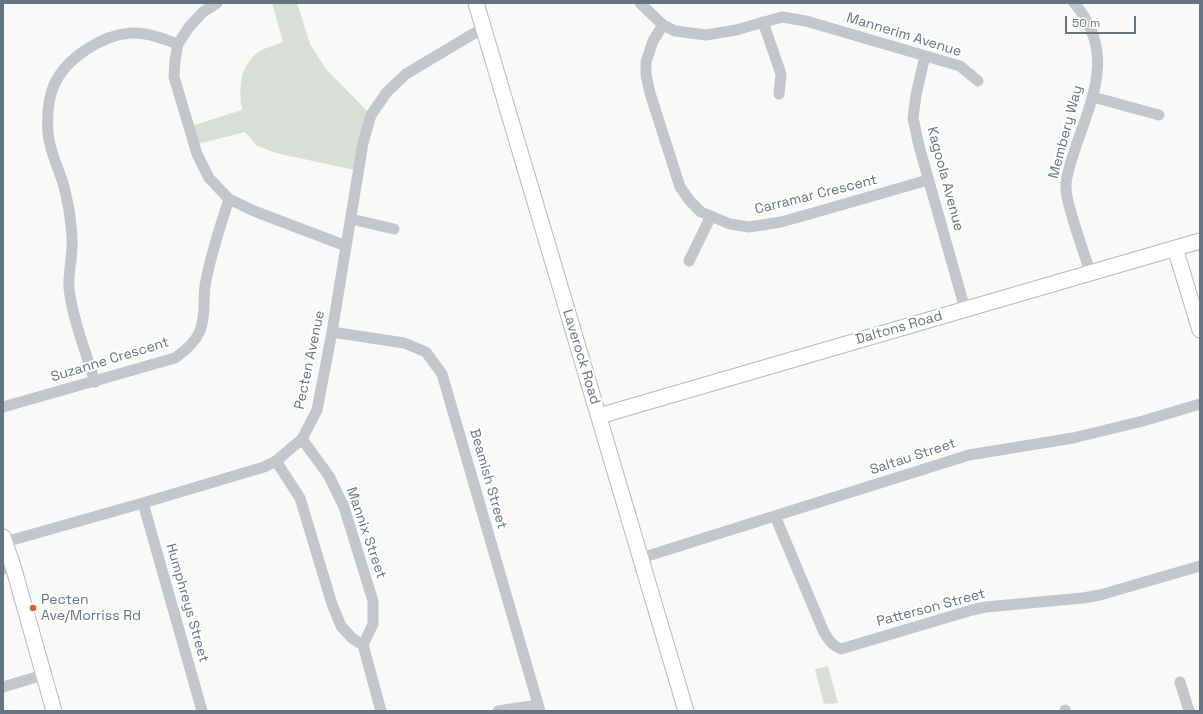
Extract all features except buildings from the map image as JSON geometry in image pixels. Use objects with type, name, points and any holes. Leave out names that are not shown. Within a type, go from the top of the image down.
[{"type":"street","points":[[217,3],[203,12],[178,44],[174,77],[197,154],[209,178],[229,199],[254,212],[346,246]]},
{"type":"street","name":"Laverock Road","points":[[476,3],[686,711]]},
{"type":"street","name":"Mannerim Avenue","points":[[640,3],[663,25],[675,31],[706,35],[736,30],[782,17],[806,21],[960,66],[978,81]]},
{"type":"street","name":"Membery Way","points":[[1074,3],[1084,15],[1095,38],[1098,65],[1093,97],[1071,161],[1066,185],[1068,202],[1090,272]]},
{"type":"street","points":[[763,22],[781,74],[779,94]]},
{"type":"street","name":"Carramar Crescent","points":[[663,25],[653,41],[646,62],[646,75],[650,93],[680,187],[690,201],[701,212],[730,224],[749,227],[781,222],[813,214],[928,180]]},
{"type":"street","name":"Pecten Avenue","points":[[4,540],[143,503],[264,467],[276,461],[302,439],[317,410],[332,332],[363,143],[371,115],[387,92],[406,74],[483,28]]},
{"type":"street","points":[[95,382],[72,306],[69,287],[72,244],[68,208],[64,188],[48,134],[48,116],[54,85],[64,69],[80,54],[99,41],[132,33],[149,34],[178,44]]},
{"type":"street","name":"Kagoola Avenue","points":[[925,56],[916,95],[913,118],[928,180],[965,309]]},
{"type":"street","points":[[1093,97],[1159,115]]},
{"type":"street","name":"Suzanne Crescent","points":[[3,407],[175,358],[189,348],[199,333],[205,314],[205,286],[215,244],[229,199]]},
{"type":"street","points":[[689,261],[711,216]]},
{"type":"street","points":[[351,219],[394,229]]},
{"type":"street","name":"Daltons Road","points":[[599,416],[1200,241]]},
{"type":"street","points":[[1176,248],[1200,330]]},
{"type":"street","name":"Beamish Street","points":[[332,332],[404,343],[426,352],[442,374],[539,708]]},
{"type":"street","name":"Saltau Street","points":[[641,558],[969,455],[1073,438],[1142,421],[1200,404]]},
{"type":"street","name":"Mannix Street","points":[[302,439],[329,476],[344,507],[373,601],[373,624],[363,645]]},
{"type":"street","points":[[276,461],[300,498],[332,604],[341,626],[352,638],[363,645],[381,711]]},
{"type":"street","name":"Humphreys Street","points":[[143,503],[202,711]]},
{"type":"street","name":"Patterson Street","points":[[775,516],[823,630],[828,640],[833,645],[841,649],[972,610],[986,607],[1100,596],[1200,566]]},
{"type":"street","points":[[4,540],[8,568],[54,711]]},
{"type":"street","points":[[3,687],[43,675]]},
{"type":"street","points":[[1180,682],[1189,711]]},
{"type":"street","points":[[498,711],[539,708]]},
{"type":"shaded area","points":[[272,3],[297,3],[310,44],[326,69],[371,115],[359,171],[276,153],[256,145],[245,132],[194,145],[188,127],[242,110],[241,86],[247,65],[257,53],[283,42]]},
{"type":"shaded area","points":[[828,666],[838,703],[824,704],[815,669]]},
{"type":"place","name":"Pecten Ave/Morriss Rd","points":[[33,608]]}]
